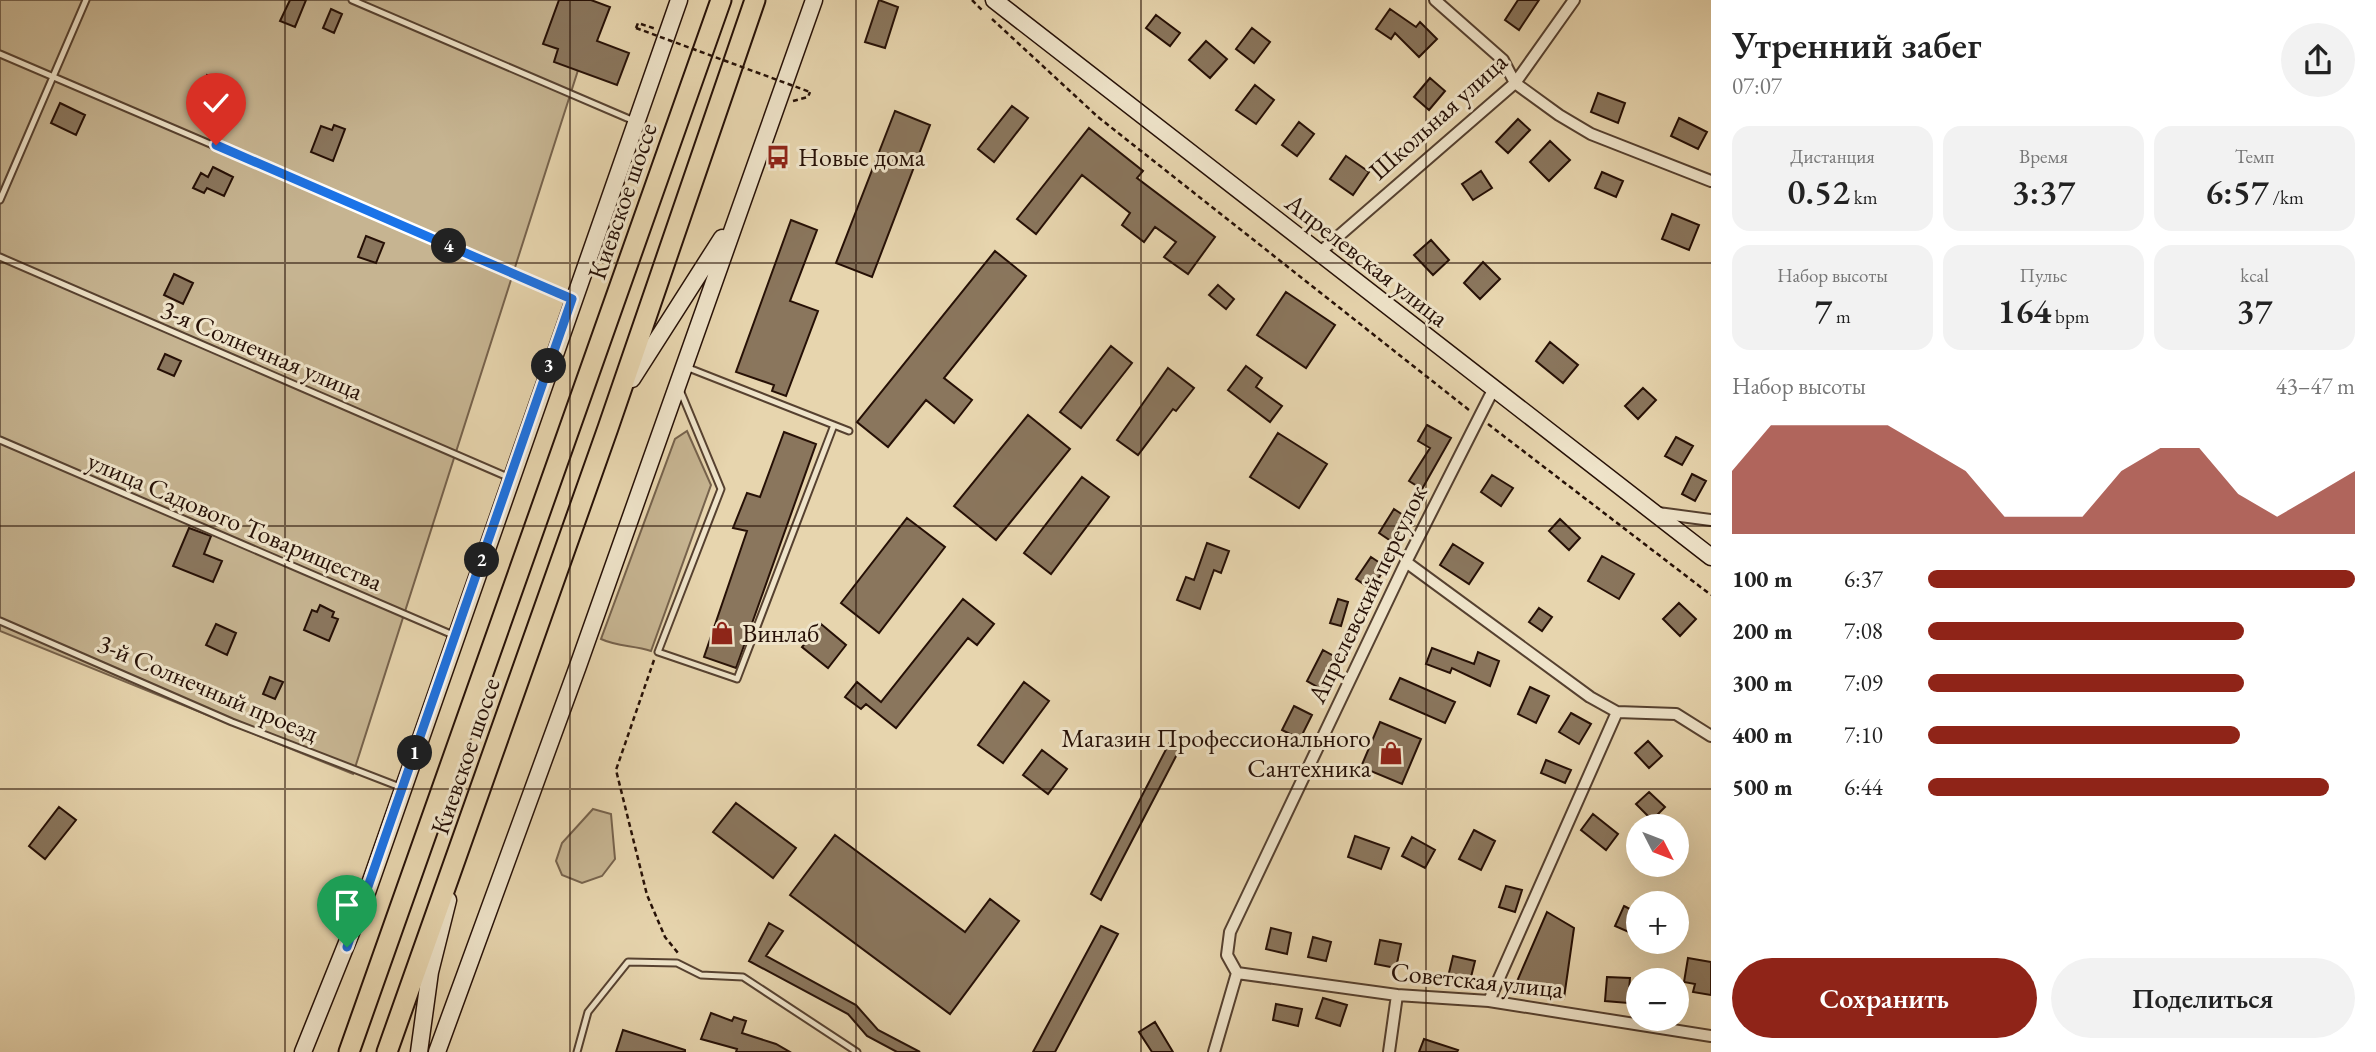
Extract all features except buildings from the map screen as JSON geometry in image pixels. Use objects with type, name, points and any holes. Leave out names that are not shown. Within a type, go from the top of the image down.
[{"type":"highway","name":"Киевское шоссе","points":[[349,1052],[721,0]]},
{"type":"highway","name":"Киевское шоссе","points":[[387,1052],[608,428],[755,0]]},
{"type":"main road","points":[[303,1052],[347,947],[634,121],[679,0]]},
{"type":"main road","points":[[437,1052],[578,666],[814,0]]},
{"type":"main road","name":"Апрелевская улица","points":[[994,0],[1711,557]]},
{"type":"main road","points":[[608,428],[648,349],[716,249],[752,177]]},
{"type":"main road","points":[[419,1052],[430,972],[456,861]]},
{"type":"street","points":[[1435,0],[1503,61],[1515,83],[1559,115],[1591,134],[1711,181]]},
{"type":"street","name":"Школьная улица","points":[[1319,253],[1515,83],[1574,0]]},
{"type":"street","name":"Апрелевский переулок","points":[[1237,973],[1227,955],[1230,932],[1406,562],[1493,390]]},
{"type":"street","points":[[1653,513],[1711,520]]},
{"type":"street","points":[[1406,562],[1590,697],[1617,712],[1676,714],[1711,736]]},
{"type":"street","points":[[1489,1001],[1617,712]]},
{"type":"street","points":[[1214,1052],[1237,973]]},
{"type":"street","name":"Советская улица","points":[[1237,973],[1397,995],[1489,1001],[1711,1036]]},
{"type":"street","points":[[1389,1052],[1397,995]]},
{"type":"lane","points":[[0,200],[86,0]]},
{"type":"lane","points":[[352,0],[634,121]]},
{"type":"lane","points":[[0,54],[53,74],[572,299]]},
{"type":"lane","name":"3-я Солнечная улица","points":[[0,257],[510,478]]},
{"type":"lane","points":[[680,372],[721,489],[657,652],[737,679],[834,425]]},
{"type":"lane","points":[[680,372],[849,431]]},
{"type":"lane","name":"улица Садового Товарищества","points":[[0,440],[456,636]]},
{"type":"lane","name":"3-й Солнечный проезд","points":[[0,621],[232,722],[403,788]]},
{"type":"lane","points":[[577,1052],[588,1012],[628,962],[677,963],[701,975],[743,977],[858,1052]]},
{"type":"path","points":[[972,0],[1098,117],[1479,418],[1711,595]]},
{"type":"path","points":[[657,29],[638,23],[636,29],[810,92],[808,97],[790,102]]},
{"type":"path","points":[[657,652],[616,771],[631,837],[655,920],[665,937],[701,975]]},
{"type":"shaded area","points":[[0,0],[564,0],[580,64],[353,774],[0,631]]},
{"type":"shaded area","points":[[687,431],[711,485],[651,651],[607,642],[601,639],[675,439]]},
{"type":"shaded area","points":[[593,809],[611,814],[615,859],[602,876],[582,883],[562,875],[556,861],[562,843]]},
{"type":"place","name":"Новые дома","points":[[778,157]]},
{"type":"place","name":"Винлаб","points":[[722,633]]},
{"type":"place","name":"Магазин Профессионального Сантехника","points":[[1391,753]]},
{"type":"route","points":[[216,145],[572,299],[347,947]]}]
